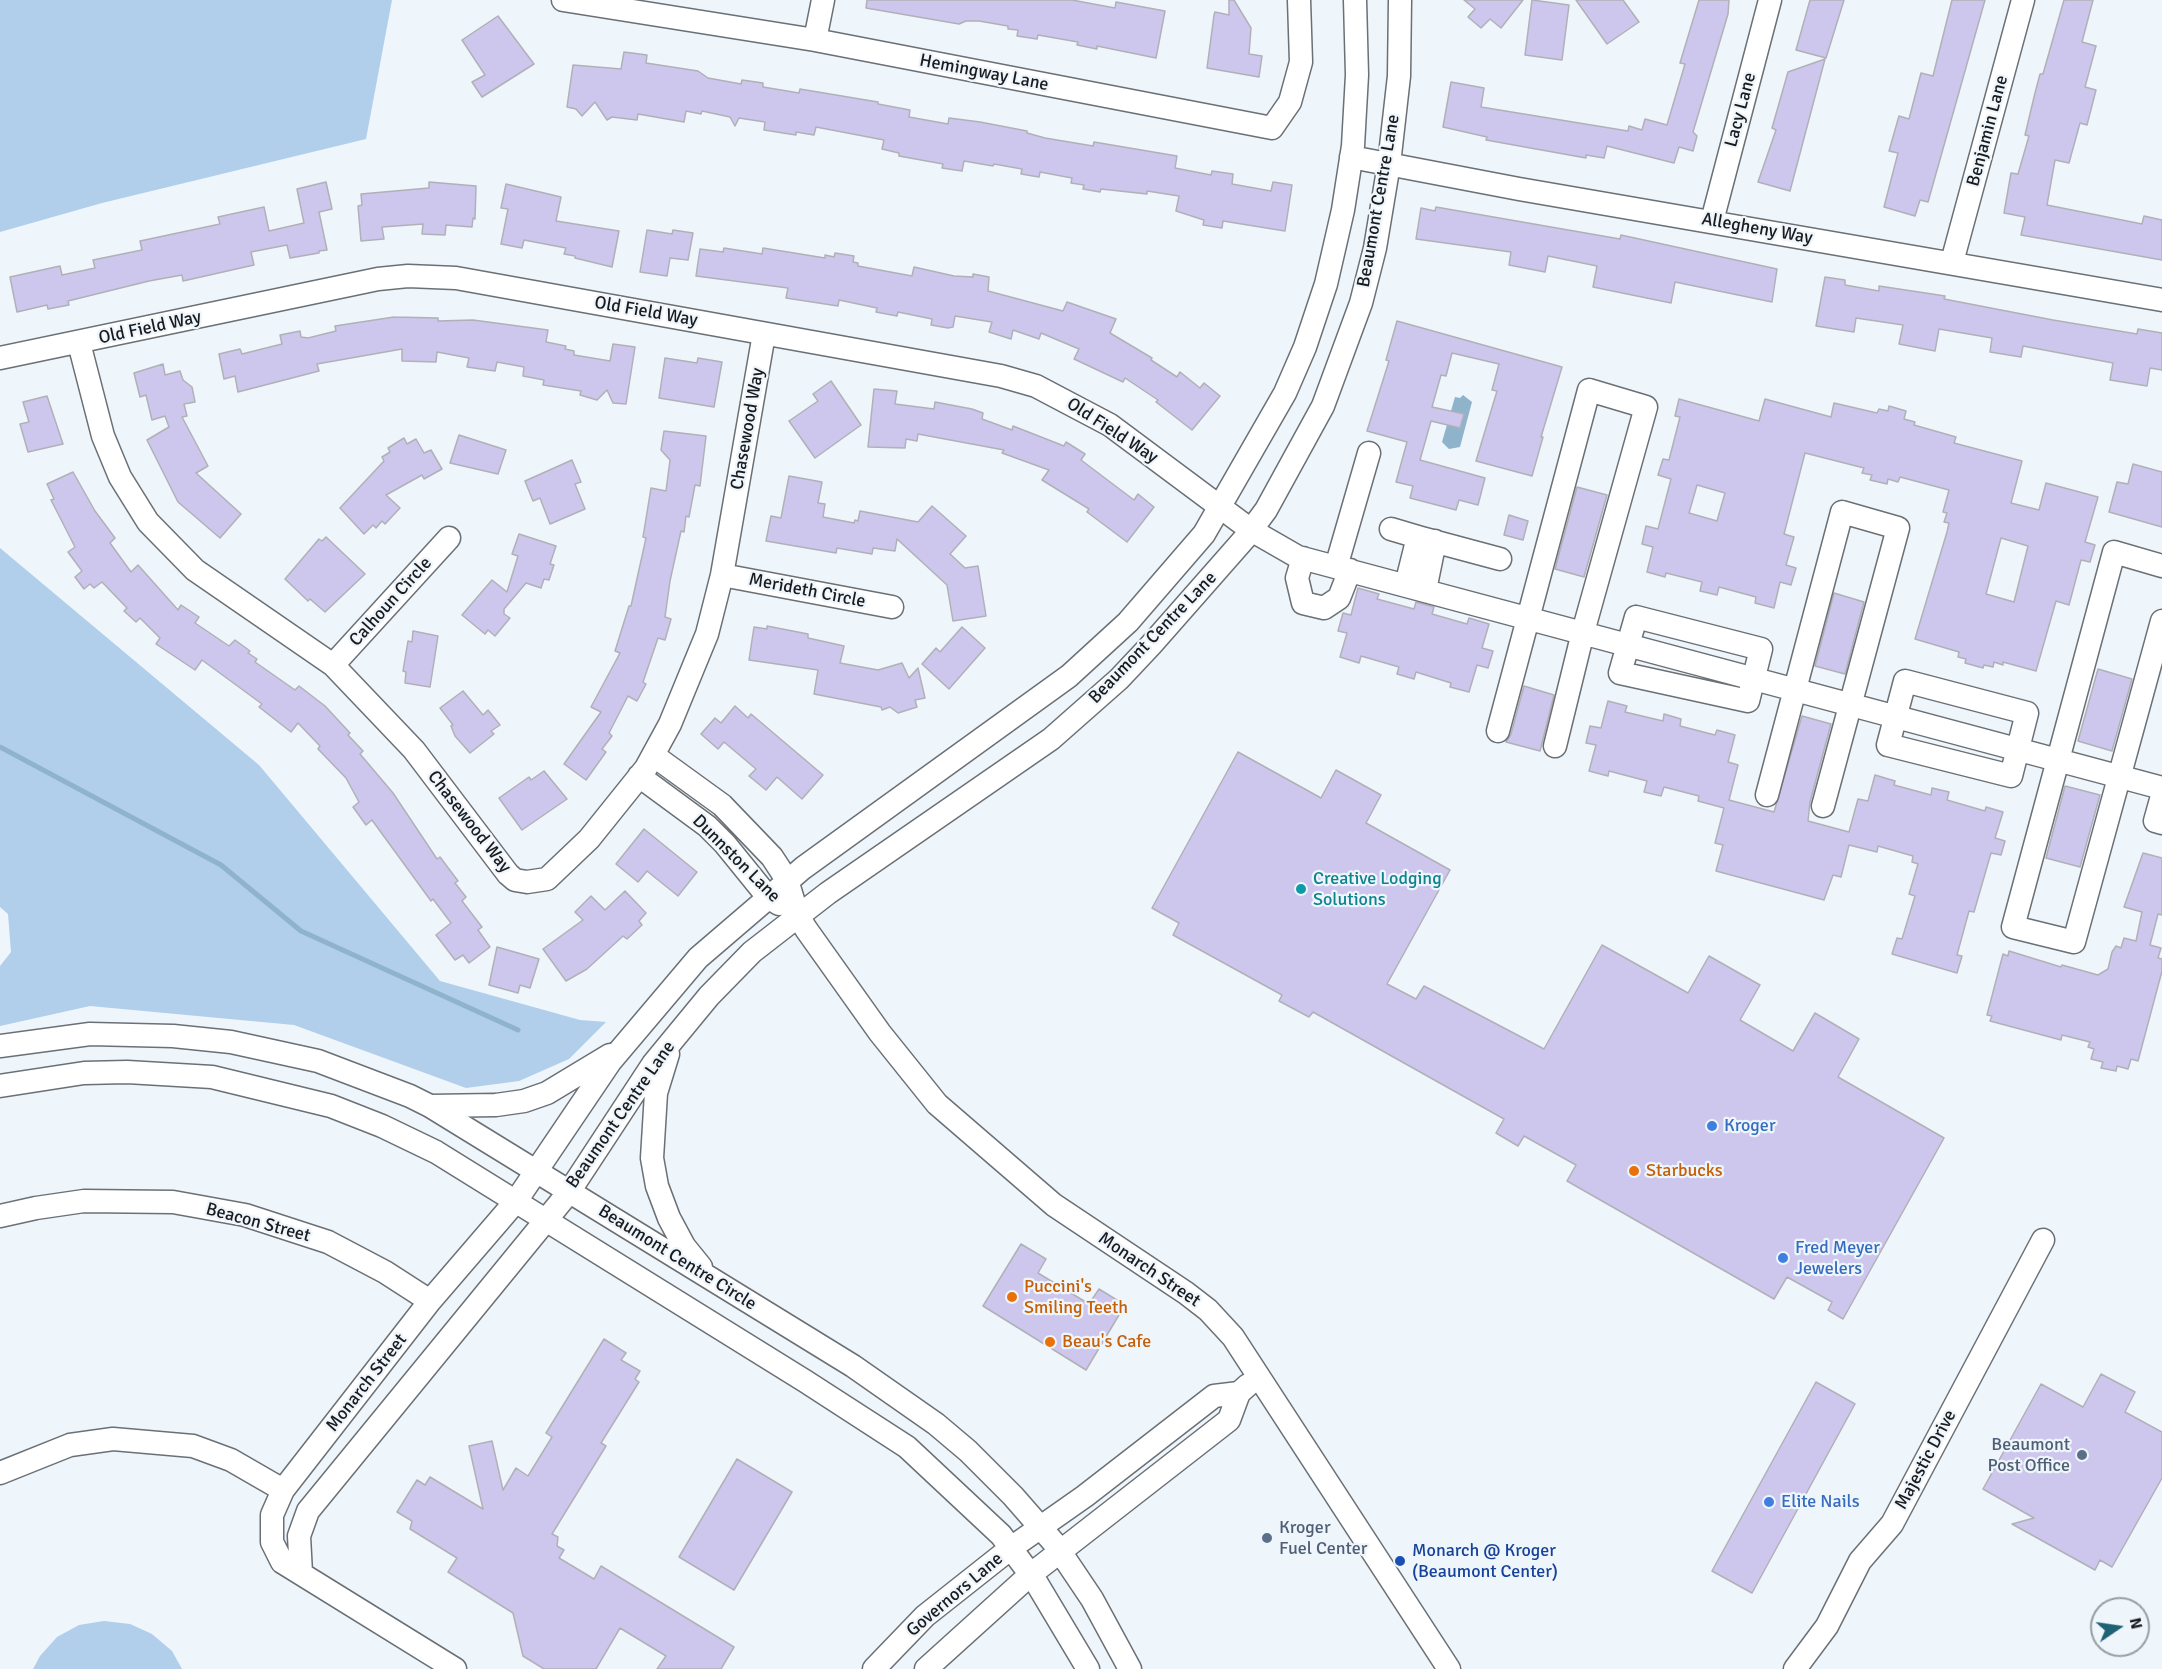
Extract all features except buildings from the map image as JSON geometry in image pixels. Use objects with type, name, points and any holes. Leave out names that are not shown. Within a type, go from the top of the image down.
[{"type":"street","name":"Hemingway Lane","points":[[563,0],[815,40],[1272,128],[1290,102],[1301,62],[1299,0]]},
{"type":"street","points":[[815,40],[823,0]]},
{"type":"street","name":"Beaumont Centre Lane","points":[[516,1201],[535,1169],[621,1048],[698,958],[788,880],[1070,676],[1128,622],[1181,562],[1221,506],[1285,393],[1305,347],[1334,253],[1351,157],[1357,75],[1355,0]]},
{"type":"street","name":"Beaumont Centre Lane","points":[[544,1220],[569,1192],[653,1064],[709,996],[752,952],[852,875],[1051,739],[1119,679],[1251,530],[1266,510],[1323,406],[1361,303],[1374,248],[1389,164],[1399,76],[1400,0]]},
{"type":"street","name":"Lacy Lane","points":[[1712,221],[1770,0]]},
{"type":"street","name":"Benjamin Lane","points":[[1952,262],[2023,0]]},
{"type":"street","name":"Allegheny Way","points":[[1351,157],[1519,189],[2162,300]]},
{"type":"street","name":"Old Field Way","points":[[0,358],[378,279],[408,276],[456,278],[1001,376],[1036,386],[1110,425],[1251,530],[1303,558]]},
{"type":"street","name":"Chasewood Way","points":[[79,343],[103,436],[132,499],[148,522],[195,570],[333,665],[414,750],[508,874],[515,880],[537,881],[556,872],[589,839],[639,777],[670,724],[692,672],[707,634],[722,575],[764,334]]},
{"type":"street","points":[[1498,731],[1589,390],[1646,407],[1583,632],[1555,746]]},
{"type":"street","points":[[1370,453],[1343,568],[1339,598],[1324,608],[1303,603],[1297,578],[1303,558],[1343,568],[1627,644]]},
{"type":"street","points":[[1767,795],[1842,512],[1899,528],[1823,806]]},
{"type":"street","points":[[1391,530],[1500,560]]},
{"type":"street","name":"Calhoun Circle","points":[[333,665],[449,538]]},
{"type":"street","points":[[1415,588],[1426,539]]},
{"type":"street","points":[[2162,566],[2114,552],[2013,927],[2074,942],[2162,621]]},
{"type":"street","name":"Merideth Circle","points":[[722,575],[892,607]]},
{"type":"street","points":[[1636,617],[1761,649],[1754,678],[1748,701],[1620,673],[1636,617]]},
{"type":"street","points":[[1754,678],[1895,717]]},
{"type":"street","points":[[1905,681],[2027,713],[2011,777],[1888,745],[1895,717],[1905,681]]},
{"type":"street","points":[[2018,748],[2162,788]]},
{"type":"street","name":"Dunnston Lane","points":[[653,755],[722,806],[772,857],[788,880],[798,916]]},
{"type":"street","name":"Dunnston Lane","points":[[639,777],[707,826],[725,844],[768,897],[798,916]]},
{"type":"street","points":[[2162,796],[2155,821],[2162,823]]},
{"type":"street","name":"Monarch Street","points":[[798,916],[880,1033],[937,1104],[1054,1205],[1208,1310],[1233,1337],[1449,1669]]},
{"type":"street","name":"Beaumont Centre Circle","points":[[0,1046],[90,1034],[173,1036],[231,1042],[318,1061],[410,1096],[429,1106],[535,1169],[904,1400],[968,1451],[1041,1527],[1061,1552],[1092,1599],[1130,1669]]},
{"type":"street","points":[[672,1041],[656,1094],[652,1158],[657,1186],[669,1218],[684,1246],[708,1277]]},
{"type":"street","points":[[429,1106],[496,1105],[524,1101],[547,1093],[621,1048]]},
{"type":"street","name":"Beaumont Centre Circle","points":[[0,1086],[84,1073],[127,1072],[212,1077],[250,1084],[331,1106],[382,1126],[436,1152],[907,1447],[955,1490],[1011,1548],[1064,1624],[1088,1669]]},
{"type":"street","name":"Beacon Street","points":[[0,1216],[84,1201],[173,1202],[244,1215],[328,1242],[385,1272],[430,1301]]},
{"type":"street","name":"Monarch Street","points":[[455,1669],[282,1562],[272,1542],[272,1515],[283,1490],[430,1301],[516,1201]]},
{"type":"street","name":"Monarch Street","points":[[302,1574],[299,1536],[308,1511],[544,1220]]},
{"type":"street","name":"Majestic Drive","points":[[1795,1669],[1827,1626],[1860,1561],[1892,1524],[2043,1240]]},
{"type":"street","points":[[1239,1393],[1257,1377]]},
{"type":"street","name":"Governors Lane","points":[[874,1669],[926,1616],[1011,1548],[1214,1396],[1239,1393],[1229,1420],[1030,1575],[926,1669]]},
{"type":"street","points":[[3,1463],[70,1444],[113,1439],[156,1442],[193,1446],[231,1460],[283,1490]]},
{"type":"shaded area","points":[[0,0],[392,0],[366,139],[102,203],[0,232]]},
{"type":"shaded area","points":[[1463,395],[1472,402],[1460,447],[1449,449],[1442,442],[1455,397],[1460,398]]},
{"type":"shaded area","points":[[0,548],[259,765],[440,981],[580,1020],[606,1022],[569,1059],[519,1081],[466,1088],[294,1025],[90,1006],[0,1026],[0,966],[11,952],[8,914],[0,907]]},
{"type":"shaded area","points":[[104,1621],[130,1624],[152,1634],[172,1651],[182,1669],[33,1669],[40,1656],[57,1637],[79,1625]]},
{"type":"waterway","points":[[0,747],[221,865],[301,931],[518,1030]]},
{"type":"place","name":"Creative Lodging Solutions","points":[[1301,889]]},
{"type":"place","name":"Kroger","points":[[1712,1126]]},
{"type":"place","name":"Starbucks","points":[[1634,1171]]},
{"type":"place","name":"Fred Meyer Jewelers","points":[[1783,1258]]},
{"type":"place","name":"Puccini's Smiling Teeth","points":[[1012,1297]]},
{"type":"place","name":"Beau's Cafe","points":[[1050,1342]]},
{"type":"place","name":"Beaumont Post Office","points":[[2082,1455]]},
{"type":"place","name":"Elite Nails","points":[[1769,1502]]},
{"type":"place","name":"Kroger Fuel Center","points":[[1267,1538]]},
{"type":"place","name":"Monarch @ Kroger (Beaumont Center)","points":[[1400,1561]]}]
